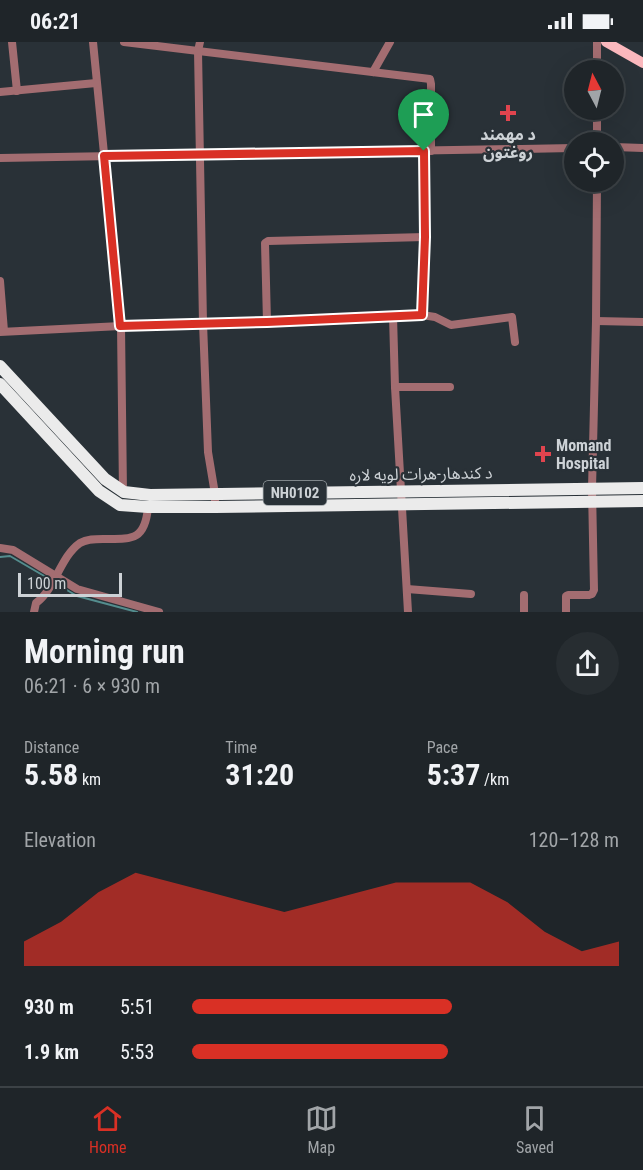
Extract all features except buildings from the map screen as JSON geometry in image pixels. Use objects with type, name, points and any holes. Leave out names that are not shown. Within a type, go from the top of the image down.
[{"type":"highway","points":[[0,366],[105,479],[124,492]]},
{"type":"highway","points":[[0,384],[99,491],[120,506]]},
{"type":"highway","name":"د کندهار-هرات لويه لاره","points":[[120,506],[148,507],[215,500],[402,497],[643,488]]},
{"type":"highway","name":"د کندهار-هرات لويه لاره","points":[[124,492],[215,500]]},
{"type":"highway","name":"د کندهار-هرات لويه لاره","points":[[402,497],[592,502],[643,501]]},
{"type":"main road","points":[[606,42],[643,63]]},
{"type":"street","points":[[12,42],[17,91]]},
{"type":"street","points":[[93,42],[120,326],[124,492],[120,506]]},
{"type":"street","points":[[124,42],[199,47],[430,79],[422,315]]},
{"type":"street","points":[[373,72],[390,42]]},
{"type":"street","points":[[597,42],[597,60]]},
{"type":"street","points":[[199,47],[203,323],[208,452],[215,500]]},
{"type":"street","points":[[0,92],[96,83]]},
{"type":"street","points":[[624,147],[643,148]]},
{"type":"street","points":[[0,158],[564,148]]},
{"type":"street","points":[[566,612],[566,596],[589,595],[594,590],[592,489],[597,192]]},
{"type":"street","points":[[267,322],[265,243],[425,237]]},
{"type":"street","points":[[0,281],[2,331],[422,315],[435,317],[451,325],[512,318],[515,342]]},
{"type":"street","points":[[393,316],[408,612]]},
{"type":"street","points":[[596,321],[643,322]]},
{"type":"street","points":[[395,387],[450,387]]},
{"type":"street","points":[[34,612],[36,603],[45,597],[68,556],[81,542],[138,535],[145,526],[148,507]]},
{"type":"street","points":[[0,548],[13,550],[55,578],[77,588],[159,612]]},
{"type":"street","points":[[407,590],[471,594]]},
{"type":"street","points":[[524,595],[525,612]]},
{"type":"waterway","points":[[0,557],[10,556],[51,580]]},
{"type":"waterway","points":[[55,583],[77,596],[137,612]]},
{"type":"place","name":"د مهمند روغتون","points":[[508,113]]},
{"type":"place","name":"Momand Hospital","points":[[543,454]]},
{"type":"route","points":[[424,151],[425,237],[422,315],[120,326],[104,156],[424,151]]}]
